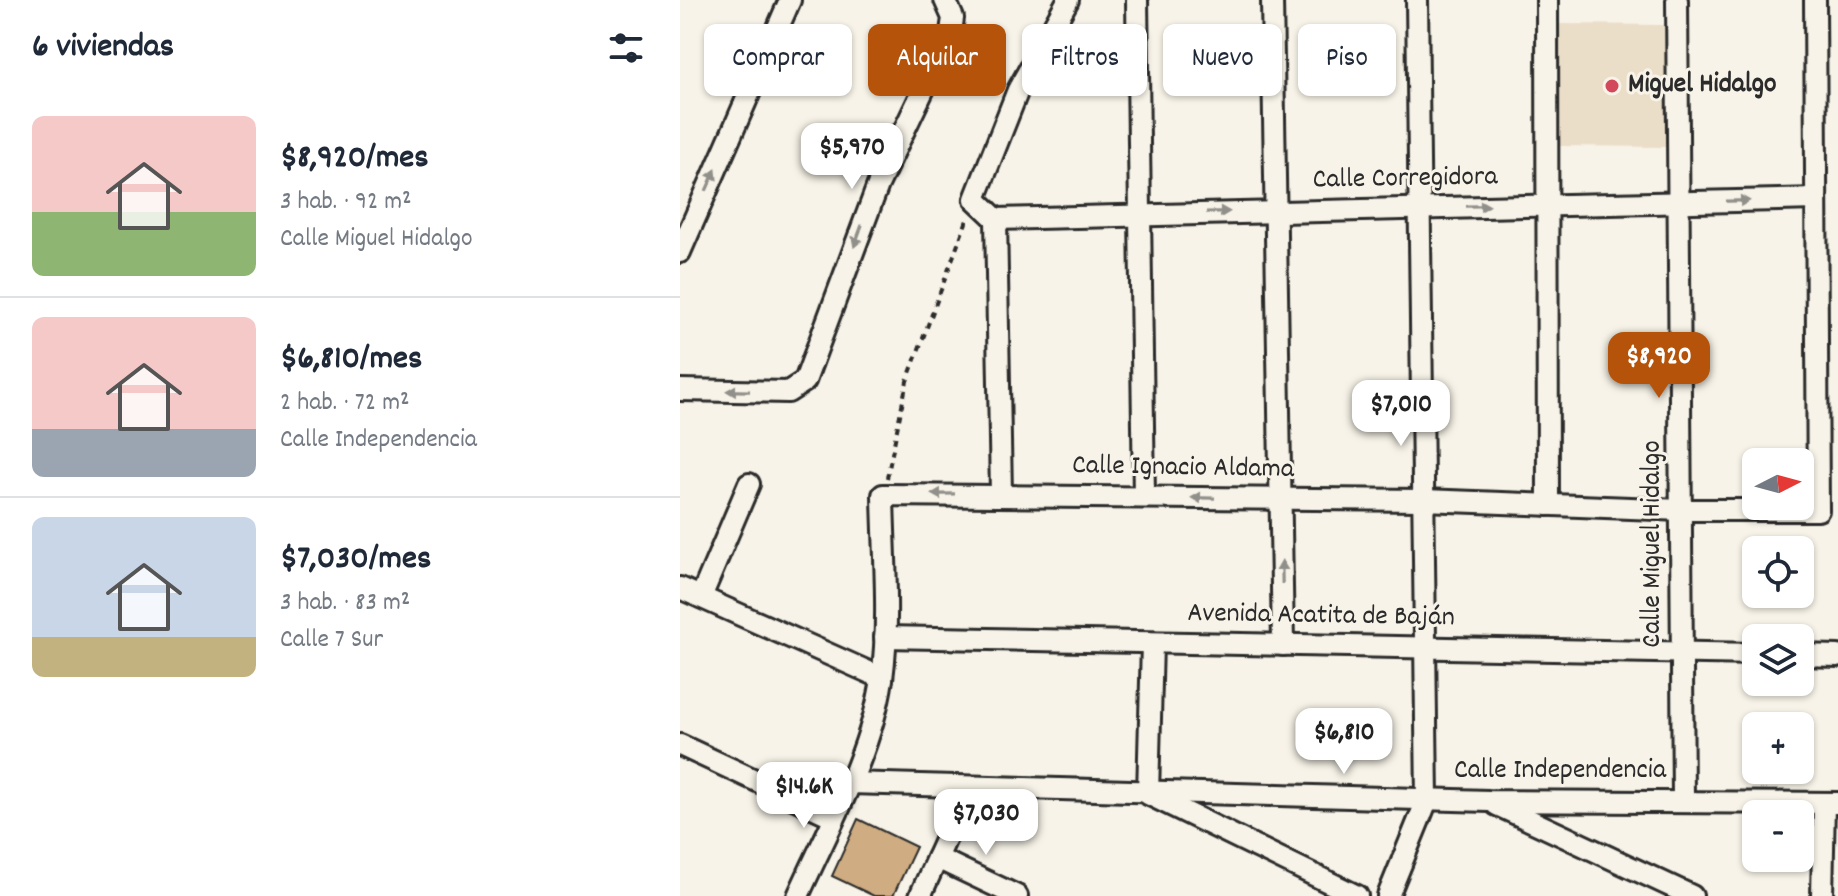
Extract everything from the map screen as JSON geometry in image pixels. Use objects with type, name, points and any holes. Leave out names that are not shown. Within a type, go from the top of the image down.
[{"type":"street","points":[[680,252],[790,0]]},
{"type":"street","points":[[1001,494],[996,219],[975,199],[1018,90],[1068,0]]},
{"type":"street","points":[[1137,0],[1144,497]]},
{"type":"street","points":[[1272,0],[1283,645]]},
{"type":"street","points":[[1388,896],[1427,800],[1417,0]]},
{"type":"street","points":[[1547,0],[1548,505]]},
{"type":"street","name":"Calle Miguel Hidalgo","points":[[1677,0],[1683,800]]},
{"type":"street","points":[[1815,0],[1816,199]]},
{"type":"street","points":[[680,390],[788,392],[805,381],[878,185],[951,32],[948,5]]},
{"type":"street","name":"Calle Corregidora","points":[[996,219],[1140,213],[1816,199]]},
{"type":"street","name":"Calle Ignacio Aldama","points":[[883,495],[1423,500],[1682,510],[1818,510],[1816,199]]},
{"type":"street","points":[[701,597],[749,484]]},
{"type":"street","points":[[798,896],[849,783],[876,708],[885,637],[883,495]]},
{"type":"street","points":[[680,588],[882,678]]},
{"type":"street","name":"Avenida Acatita de Baján","points":[[885,637],[1742,654]]},
{"type":"street","points":[[1152,643],[1148,794],[1357,896]]},
{"type":"street","points":[[1814,655],[1838,656]]},
{"type":"street","points":[[680,745],[834,817]]},
{"type":"street","name":"Calle Independencia","points":[[849,783],[1427,800],[1831,803]]},
{"type":"street","points":[[920,896],[969,787]]},
{"type":"street","points":[[1489,801],[1692,896]]},
{"type":"street","points":[[1822,896],[1831,803]]},
{"type":"street","points":[[937,858],[1017,896]]},
{"type":"path","points":[[883,495],[907,381],[975,199]]},
{"type":"shaded area","name":"Miguel Hidalgo","points":[[1558,24],[1668,25],[1667,147],[1557,146]]},
{"type":"building","points":[[858,819],[916,847],[893,896],[874,896],[832,876]]},
{"type":"place","name":"Miguel Hidalgo","points":[[1612,86]]}]
